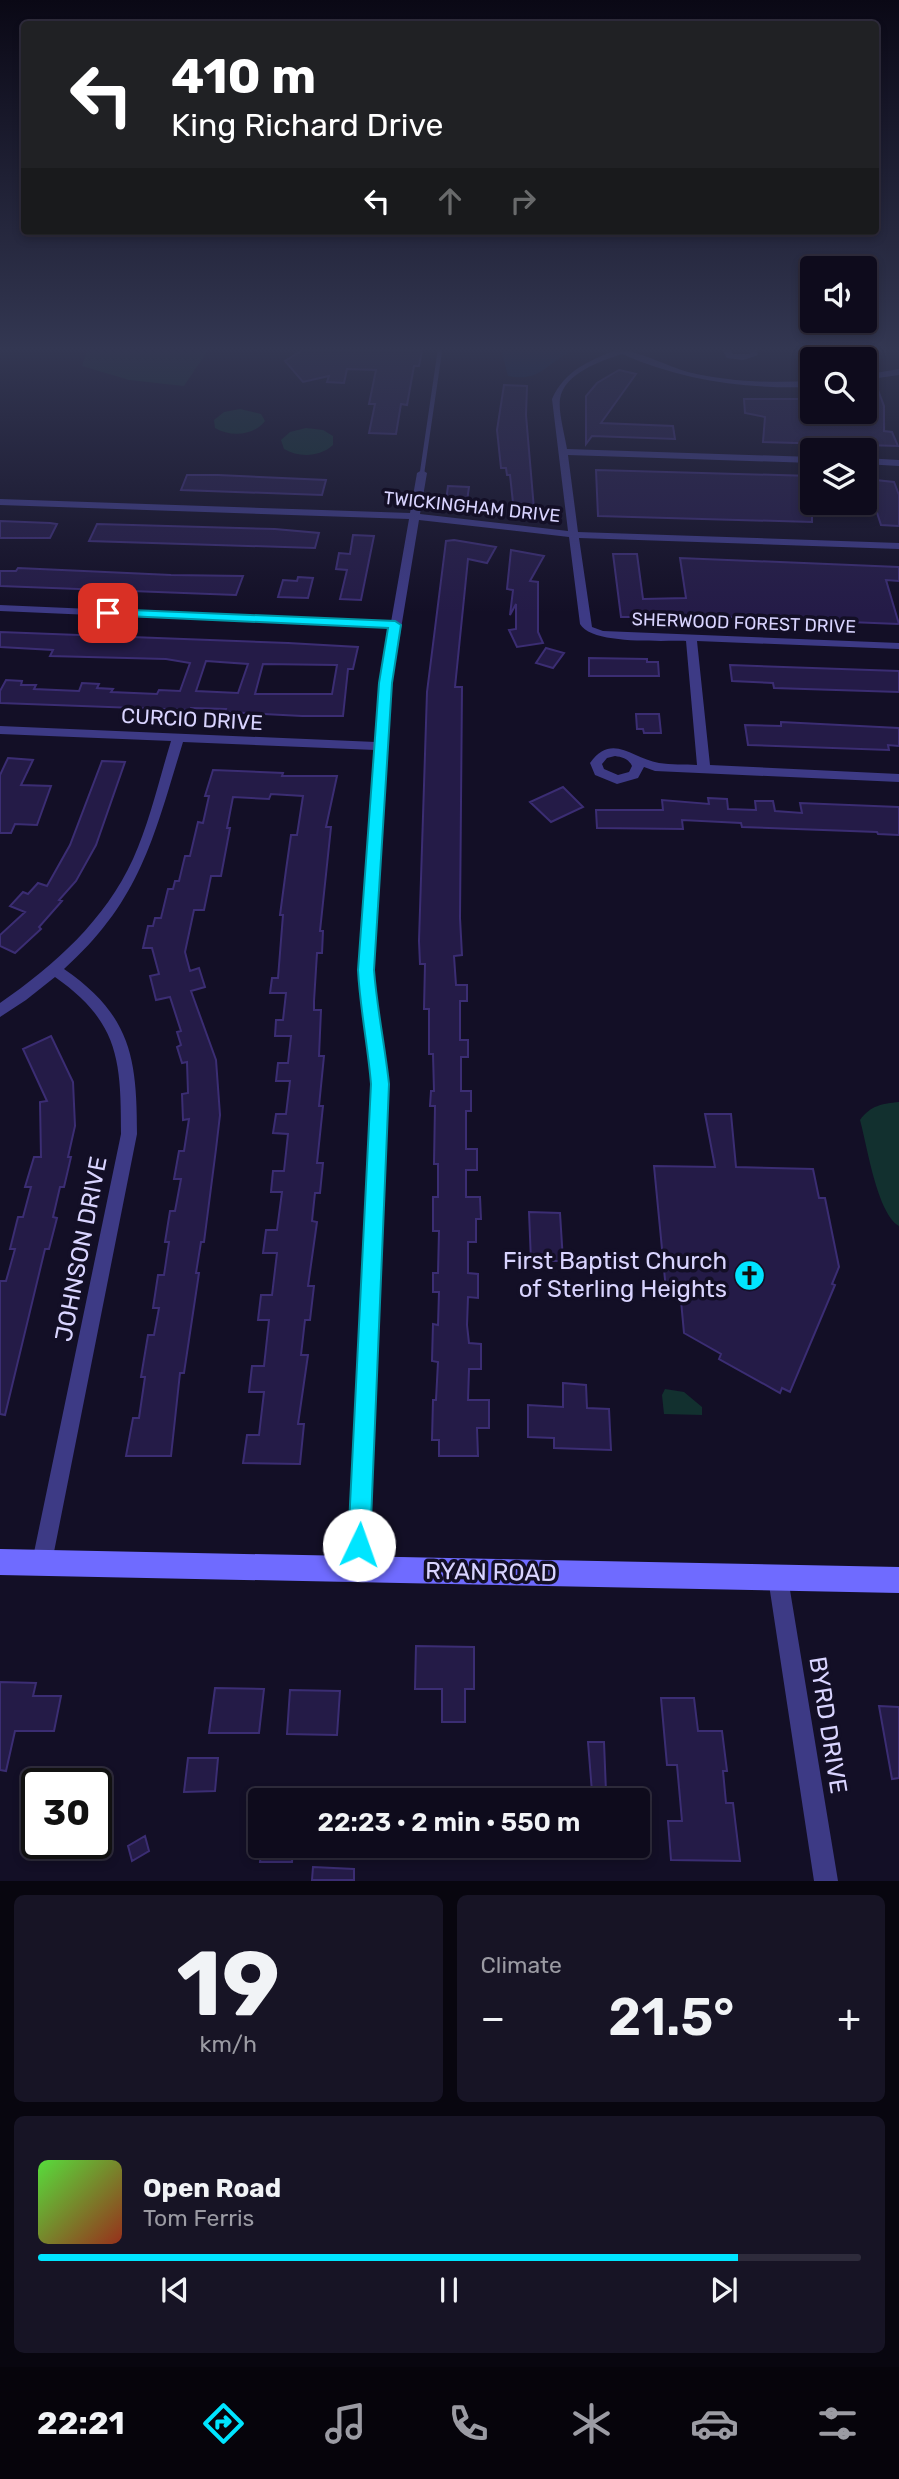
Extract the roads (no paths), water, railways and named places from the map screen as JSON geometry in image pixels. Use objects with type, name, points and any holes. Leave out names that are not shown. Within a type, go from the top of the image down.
[{"type":"main road","name":"RYAN ROAD","points":[[0,1562],[899,1580]]},
{"type":"street","points":[[560,438],[573,534]]},
{"type":"street","points":[[562,452],[800,460]]},
{"type":"street","points":[[877,462],[899,463]]},
{"type":"street","points":[[358,1569],[380,1084],[378,1055],[369,1016],[366,970],[386,683],[422,474]]},
{"type":"street","name":"TWICKINGHAM DRIVE","points":[[0,502],[414,516],[541,533],[899,546]]},
{"type":"street","name":"SHERWOOD FOREST DRIVE","points":[[573,534],[585,624],[588,629],[601,634],[899,646]]},
{"type":"street","points":[[0,608],[395,625]]},
{"type":"street","points":[[691,638],[704,769]]},
{"type":"street","name":"CURCIO DRIVE","points":[[0,730],[382,746]]},
{"type":"street","points":[[0,1011],[55,970],[95,928],[120,894],[138,860],[178,738]]},
{"type":"street","points":[[655,767],[624,779],[610,778],[599,772],[596,762],[609,752],[622,753],[655,767],[899,778]]},
{"type":"street","points":[[633,758],[638,766],[634,775]]},
{"type":"street","name":"JOHNSON DRIVE","points":[[42,1563],[123,1168],[129,1121],[126,1058],[110,1020],[90,995],[55,970]]},
{"type":"street","name":"BYRD DRIVE","points":[[778,1578],[826,1881]]},
{"type":"lane","points":[[422,474],[427,438]]},
{"type":"place","name":"First Baptist Church of Sterling Heights","points":[[750,1275]]}]
